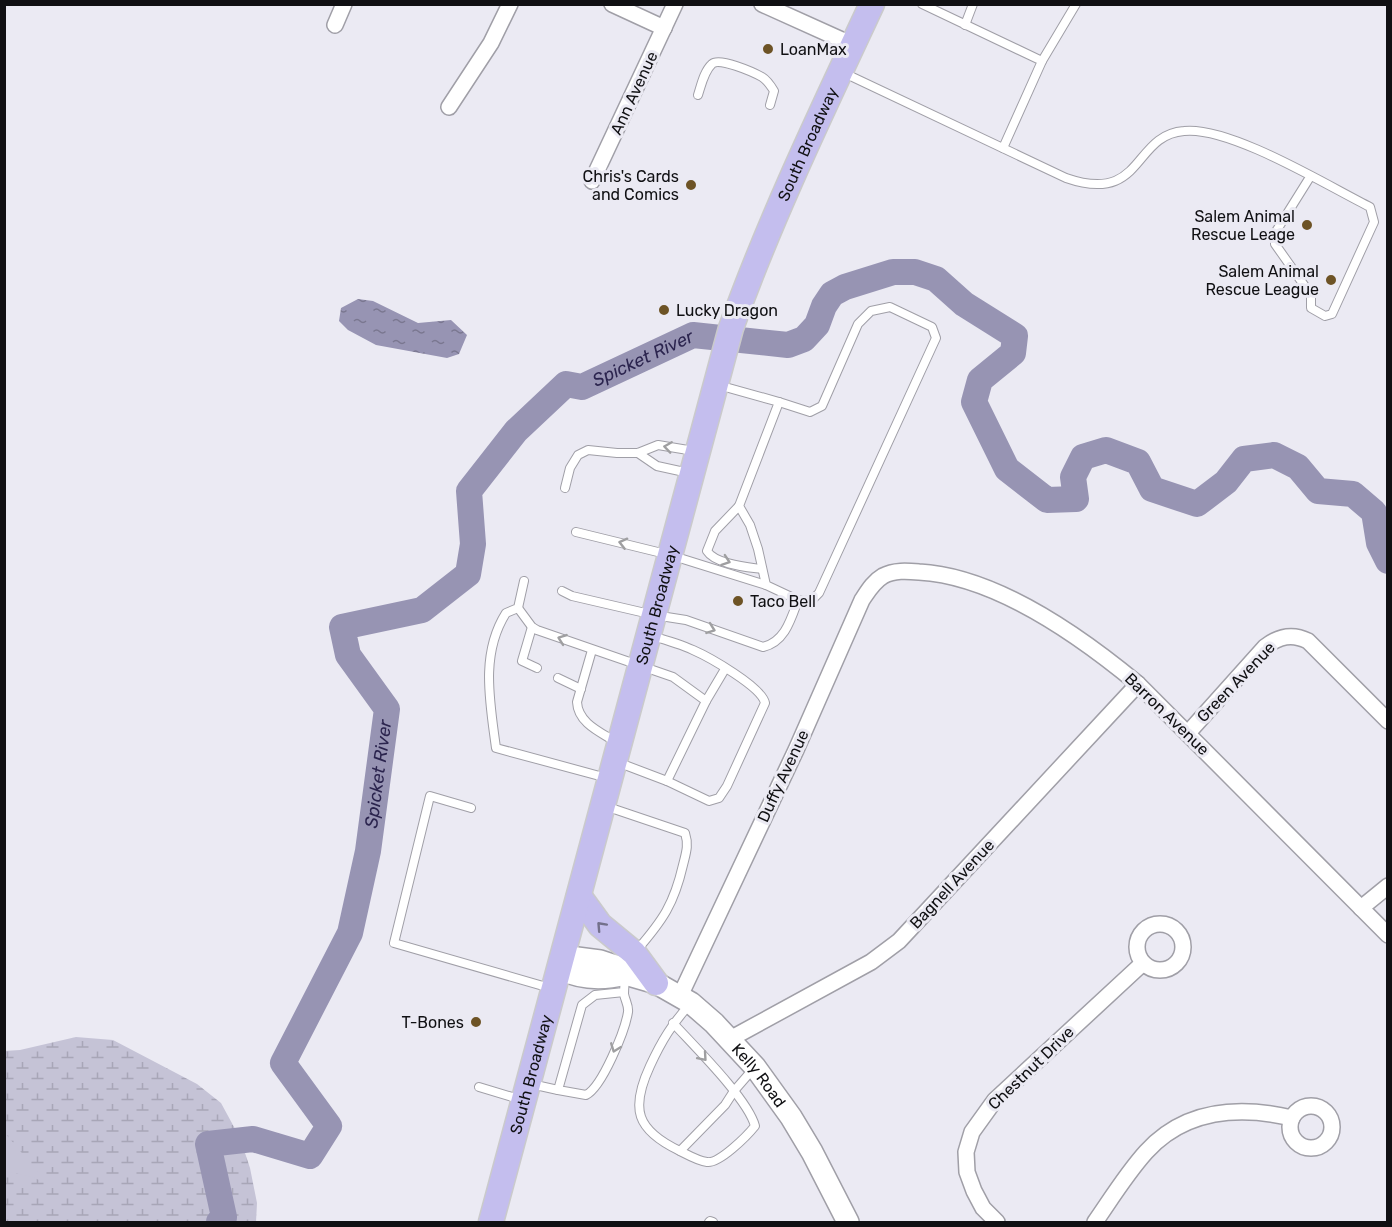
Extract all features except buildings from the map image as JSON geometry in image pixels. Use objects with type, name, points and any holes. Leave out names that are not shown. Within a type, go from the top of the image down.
[{"type":"main road","name":"South Broadway","points":[[491,1222],[731,328],[776,214],[872,4]]},
{"type":"main road","points":[[579,896],[628,973],[656,983]]},
{"type":"street","points":[[335,25],[344,4]]},
{"type":"street","points":[[449,107],[491,43],[510,4]]},
{"type":"street","points":[[612,4],[664,28]]},
{"type":"street","name":"Ann Avenue","points":[[592,181],[675,4]]},
{"type":"street","points":[[762,4],[853,45]]},
{"type":"street","name":"Barron Avenue","points":[[899,571],[938,573],[966,581],[1027,608],[1101,653],[1138,684],[1188,733],[1388,935]]},
{"type":"street","name":"Duffy Avenue","points":[[686,1000],[862,600],[870,587],[883,576],[899,571]]},
{"type":"street","name":"Green Avenue","points":[[1188,733],[1265,647],[1280,637],[1288,636],[1299,636],[1308,641],[1388,721]]},
{"type":"street","name":"Bagnell Avenue","points":[[730,1039],[871,962],[899,941],[1138,684]]},
{"type":"street","points":[[1361,908],[1388,886]]},
{"type":"street","points":[[559,973],[578,958],[600,961],[628,973]]},
{"type":"street","name":"Chestnut Drive","points":[[997,1222],[984,1208],[967,1172],[966,1152],[972,1132],[995,1100],[1143,963]]},
{"type":"street","name":"Kelly Road","points":[[656,983],[686,1000],[730,1039],[754,1067],[778,1097],[807,1143],[848,1222]]},
{"type":"street","points":[[1095,1222],[1147,1150],[1162,1137],[1183,1125],[1210,1115],[1235,1111],[1267,1112],[1292,1118]]},
{"type":"lane","points":[[922,4],[1042,61]]},
{"type":"lane","points":[[965,25],[973,4]]},
{"type":"lane","points":[[1003,148],[1042,61],[1076,4]]},
{"type":"lane","points":[[698,95],[710,65],[724,62],[761,76],[767,81],[774,92],[770,105]]},
{"type":"lane","points":[[840,71],[1066,178],[1084,184],[1098,186],[1113,183],[1125,176],[1161,139],[1170,133],[1193,130],[1229,139],[1258,150],[1370,207],[1374,222],[1332,314],[1325,316],[1311,308],[1311,295],[1275,244],[1275,233],[1311,177]]},
{"type":"lane","points":[[576,532],[670,555],[766,585],[798,600],[811,601],[819,593],[936,338],[932,327],[890,307],[872,310],[858,324],[822,406],[810,412],[716,385]]},
{"type":"lane","points":[[761,568],[738,566],[713,557],[707,551],[715,531],[739,506],[778,402]]},
{"type":"lane","points":[[565,488],[570,468],[578,455],[588,450],[638,453],[658,446],[695,463]]},
{"type":"lane","points":[[638,453],[657,466],[695,463]]},
{"type":"lane","points":[[739,506],[750,525],[766,585]]},
{"type":"lane","points":[[524,581],[518,608],[532,627],[674,677],[706,701]]},
{"type":"lane","points":[[518,608],[506,613],[502,620],[492,648],[488,669],[488,689],[496,748],[615,762],[667,781],[709,801],[714,801],[723,793],[765,703],[764,698],[756,688],[651,625],[562,591]]},
{"type":"lane","points":[[651,625],[686,620],[763,647],[770,646],[784,633],[798,600]]},
{"type":"lane","points":[[532,627],[522,661],[537,668]]},
{"type":"lane","points":[[592,650],[577,702],[580,716],[615,762]]},
{"type":"lane","points":[[667,781],[724,669]]},
{"type":"lane","points":[[558,678],[581,689]]},
{"type":"lane","points":[[471,808],[430,796],[394,943],[559,973]]},
{"type":"lane","points":[[558,1090],[582,1005],[628,973],[667,912],[679,884],[689,843],[685,833],[603,806]]},
{"type":"lane","points":[[479,1087],[526,1092],[558,1090],[586,1095],[594,1090],[601,1081],[628,1011],[628,973]]},
{"type":"lane","points":[[673,1023],[734,1091],[755,1126],[722,1157],[713,1162],[706,1162],[680,1151],[654,1136],[645,1125],[639,1112],[638,1099],[641,1086],[663,1037],[686,1000]]},
{"type":"lane","points":[[680,1151],[725,1105],[754,1067]]},
{"type":"lane","points":[[709,1222],[713,1222]]},
{"type":"green space","points":[[76,1037],[113,1040],[197,1084],[221,1103],[240,1138],[250,1168],[257,1203],[256,1222],[5,1222],[4,1051],[20,1050]]},
{"type":"green space","points":[[4,1133],[48,1184],[32,1177],[5,1171]]},
{"type":"water","points":[[358,299],[373,301],[418,323],[451,320],[467,335],[459,354],[447,358],[376,345],[348,330],[339,321],[341,308]]},
{"type":"waterway","name":"Spicket River","points":[[219,1222],[224,1217],[208,1144],[253,1139],[310,1156],[329,1126],[283,1063],[350,933],[368,851],[387,709],[348,655],[342,627],[422,610],[468,574],[473,544],[469,491],[516,431],[566,384],[582,387],[693,335],[788,345],[804,339],[817,325],[824,306],[832,294],[845,287],[893,272],[915,272],[936,279],[964,304],[1015,336],[1013,353],[980,380],[974,402],[1007,469],[1047,500],[1076,499],[1073,477],[1083,457],[1106,450],[1138,462],[1152,489],[1197,504],[1226,482],[1244,459],[1274,455],[1298,467],[1318,491],[1353,494],[1374,512],[1379,543],[1388,561]]},
{"type":"place","name":"LoanMax","points":[[768,49]]},
{"type":"place","name":"Chris's Cards and Comics","points":[[691,185]]},
{"type":"place","name":"Salem Animal Rescue Leage","points":[[1307,225]]},
{"type":"place","name":"Salem Animal Rescue League","points":[[1331,280]]},
{"type":"place","name":"Lucky Dragon","points":[[664,310]]},
{"type":"place","name":"Taco Bell","points":[[738,601]]},
{"type":"place","name":"T-Bones","points":[[476,1022]]}]
